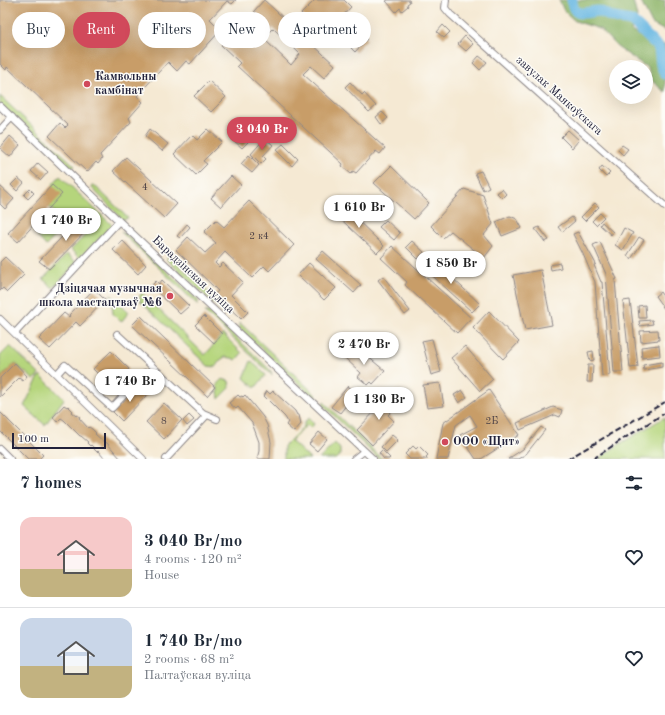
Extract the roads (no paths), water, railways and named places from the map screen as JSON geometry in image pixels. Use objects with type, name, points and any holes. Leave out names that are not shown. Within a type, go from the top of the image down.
[{"type":"street","name":"завулак Маякоўскага","points":[[446,0],[445,8],[450,14],[665,206]]},
{"type":"street","name":"Барадзінская вуліца","points":[[0,106],[119,221],[373,459]]},
{"type":"street","points":[[0,130],[12,117]]},
{"type":"street","points":[[14,333],[119,221]]},
{"type":"street","points":[[0,319],[144,459]]},
{"type":"street","points":[[117,334],[206,416],[217,419]]},
{"type":"street","points":[[56,374],[66,365],[112,408],[145,373]]},
{"type":"street","points":[[166,459],[206,416]]},
{"type":"street","points":[[0,450],[10,459]]},
{"type":"street","points":[[354,459],[364,451]]},
{"type":"waterway","points":[[572,0],[573,6],[578,12],[585,13],[599,11],[614,18],[631,21],[659,48],[661,65],[665,74]]},
{"type":"railway","points":[[568,459],[665,402]]},
{"type":"railway","points":[[593,459],[665,413]]},
{"type":"place","name":"Камвольны камбінат","points":[[87,84]]},
{"type":"place","name":"Дзіцячая музычная школа мастацтваў №6","points":[[170,296]]},
{"type":"place","name":"ООО «Щит»","points":[[445,442]]}]
